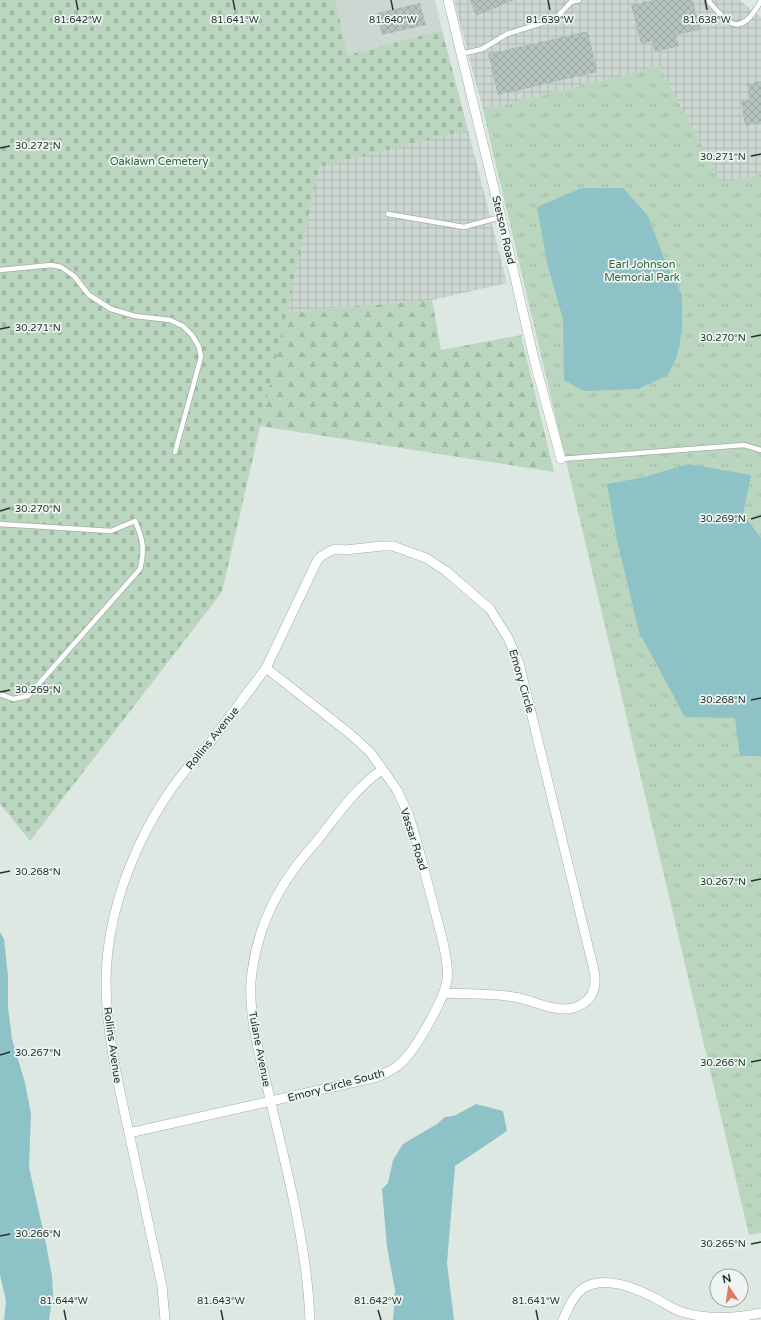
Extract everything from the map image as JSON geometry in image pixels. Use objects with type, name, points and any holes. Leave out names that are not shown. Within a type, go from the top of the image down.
[{"type":"street","name":"Stetson Road","points":[[448,0],[534,359],[561,459]]},
{"type":"street","name":"Emory Circle","points":[[266,668],[317,561],[320,557],[330,551],[393,546],[426,558],[446,571],[490,609],[508,638],[519,663],[595,980],[592,994],[586,1002],[573,1009],[550,1007],[526,999],[514,997],[465,993],[442,993]]},
{"type":"street","name":"Vassar Road","points":[[266,668],[370,752],[397,790],[409,816],[445,950],[448,979],[442,993]]},
{"type":"street","name":"Rollins Avenue","points":[[165,1320],[162,1286],[119,1088],[109,1030],[106,1007],[106,979],[111,930],[130,863],[159,808],[178,780],[200,752],[210,743],[266,668]]},
{"type":"street","name":"Tulane Avenue","points":[[310,1320],[309,1297],[301,1242],[271,1102],[259,1056],[252,1000],[252,973],[260,934],[278,893],[294,869],[352,796],[364,783],[382,770]]},
{"type":"street","name":"Emory Circle South","points":[[129,1133],[377,1077],[395,1069],[403,1062],[416,1045],[432,1016],[442,993]]},
{"type":"street","points":[[563,1320],[574,1299],[582,1289],[594,1284],[603,1283],[620,1284],[644,1293],[682,1312],[703,1317],[725,1319],[761,1313]]},
{"type":"lane","points":[[461,54],[482,49],[507,34],[555,19],[571,2],[579,0]]},
{"type":"lane","points":[[709,0],[710,3],[732,25],[738,25],[748,19],[761,1]]},
{"type":"lane","points":[[388,214],[464,227],[501,217]]},
{"type":"lane","points":[[0,270],[51,265],[61,267],[74,276],[89,295],[111,309],[135,316],[170,320],[184,326],[192,335],[199,347],[201,357],[175,452]]},
{"type":"lane","points":[[561,459],[744,445],[761,450]]},
{"type":"lane","points":[[0,524],[111,531],[134,521],[142,538],[143,555],[140,569],[28,696],[13,699],[0,694]]},
{"type":"shaded area","points":[[335,0],[435,0],[442,30],[348,55]]},
{"type":"shaded area","points":[[454,0],[739,0],[761,17],[761,174],[722,184],[659,66],[483,110]]},
{"type":"shaded area","points":[[468,130],[507,283],[432,300],[286,312],[320,167]]},
{"type":"green space","name":"Oaklawn Cemetery","points":[[0,0],[335,0],[348,55],[442,30],[468,130],[320,167],[222,592],[30,841],[0,804]]},
{"type":"green space","name":"Earl Johnson Memorial Park","points":[[659,66],[722,183],[761,174],[761,1233],[749,1235],[483,110]]},
{"type":"green space","points":[[432,300],[441,350],[521,335],[554,472],[260,426],[286,312]]},
{"type":"water","points":[[582,188],[623,188],[648,216],[664,258],[682,295],[682,330],[677,356],[668,375],[638,389],[584,391],[564,380],[563,319],[548,267],[537,207]]},
{"type":"water","points":[[688,464],[751,475],[743,514],[761,538],[761,756],[740,756],[735,718],[685,717],[639,632],[617,540],[607,484],[645,477]]},
{"type":"water","points":[[0,932],[4,939],[8,976],[8,1007],[12,1039],[25,1083],[31,1114],[29,1167],[52,1276],[53,1295],[49,1320],[4,1320],[6,1301],[0,1275]]},
{"type":"water","points":[[476,1104],[503,1111],[507,1131],[455,1166],[447,1263],[454,1320],[393,1320],[395,1290],[387,1247],[382,1189],[388,1183],[393,1160],[403,1144],[437,1124],[445,1117],[454,1116]]},
{"type":"building","points":[[470,0],[514,0],[476,16]]},
{"type":"building","points":[[653,0],[693,0],[700,30],[676,35],[679,46],[655,52],[652,41],[641,44],[631,5]]},
{"type":"building","points":[[420,3],[426,25],[382,35],[377,13]]},
{"type":"building","points":[[588,31],[597,72],[498,95],[488,54]]},
{"type":"building","points":[[761,81],[761,123],[745,126],[741,101],[750,100],[747,84]]}]
